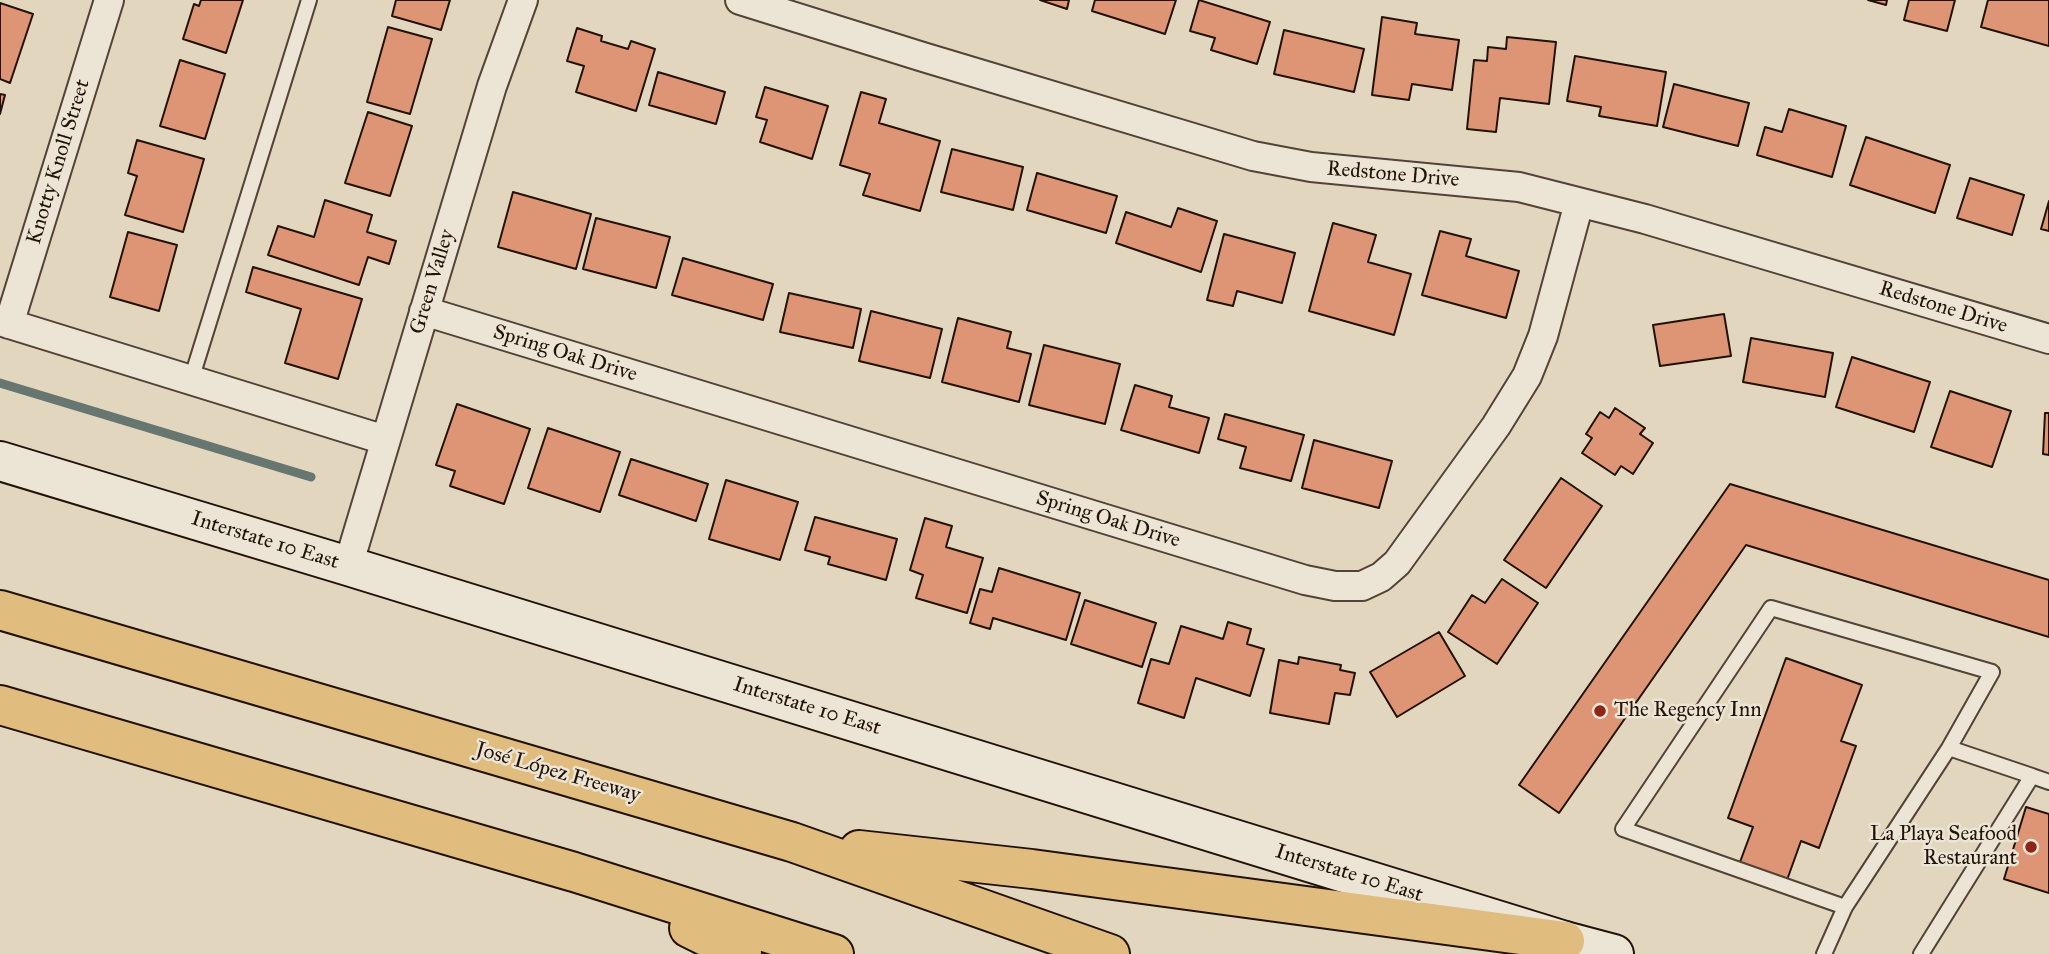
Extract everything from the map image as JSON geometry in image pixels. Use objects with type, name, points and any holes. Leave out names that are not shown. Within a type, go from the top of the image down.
[{"type":"highway","name":"José López Freeway","points":[[0,610],[792,842],[1110,954]]},
{"type":"highway","points":[[0,705],[574,872],[834,954]]},
{"type":"highway","points":[[792,842],[1032,869],[1565,941]]},
{"type":"highway","points":[[574,872],[742,954]]},
{"type":"main road","name":"Interstate 10 East","points":[[0,461],[1614,954]]},
{"type":"street","name":"Knotty Knoll Street","points":[[4,323],[109,0]]},
{"type":"street","name":"Green Valley","points":[[348,566],[492,86],[523,0]]},
{"type":"street","name":"Redstone Drive","points":[[740,0],[1253,156],[1311,167],[1520,187],[1645,219],[2049,339]]},
{"type":"street","name":"Spring Oak Drive","points":[[424,311],[1305,580],[1335,586],[1362,586],[1381,577],[1397,563],[1496,426],[1527,376],[1543,337],[1579,203]]},
{"type":"street","points":[[4,323],[386,440]]},
{"type":"lane","points":[[191,380],[309,0]]},
{"type":"lane","points":[[1824,954],[1844,907],[1949,748],[1992,672],[1772,608],[1623,829],[1844,907]]},
{"type":"lane","points":[[1949,748],[2049,782]]},
{"type":"lane","points":[[1921,954],[2032,776]]},
{"type":"building","points":[[201,0],[243,0],[226,53],[183,39],[194,4],[199,6]]},
{"type":"building","points":[[396,0],[450,0],[441,30],[392,16]]},
{"type":"building","points":[[1040,0],[1069,0],[1067,9]]},
{"type":"building","points":[[1095,0],[1176,0],[1165,34],[1092,11]]},
{"type":"building","points":[[1199,0],[1270,22],[1257,64],[1211,50],[1215,38],[1190,31]]},
{"type":"building","points":[[1868,0],[1887,0],[1886,5]]},
{"type":"building","points":[[1909,0],[1955,0],[1947,31],[1904,20]]},
{"type":"building","points":[[1988,0],[2049,0],[2049,46],[1981,27]]},
{"type":"building","points":[[0,3],[33,14],[10,83],[0,79]]},
{"type":"building","points":[[1382,17],[1417,23],[1415,34],[1459,40],[1452,90],[1412,84],[1409,100],[1372,95]]},
{"type":"building","points":[[388,27],[432,39],[410,114],[367,102]]},
{"type":"building","points":[[577,28],[602,36],[601,41],[628,49],[631,41],[655,49],[636,111],[576,92],[584,66],[567,61]]},
{"type":"building","points":[[1284,30],[1364,49],[1354,92],[1274,74]]},
{"type":"building","points":[[1507,37],[1556,42],[1549,104],[1500,98],[1496,132],[1467,129],[1474,60],[1487,61],[1488,47],[1506,49]]},
{"type":"building","points":[[1575,56],[1666,72],[1657,126],[1599,116],[1601,107],[1567,101]]},
{"type":"building","points":[[180,60],[225,74],[205,139],[160,126]]},
{"type":"building","points":[[658,72],[725,92],[716,124],[649,105]]},
{"type":"building","points":[[1674,84],[1749,103],[1738,146],[1663,127]]},
{"type":"building","points":[[765,87],[828,106],[812,159],[760,142],[767,120],[756,117]]},
{"type":"building","points":[[861,92],[886,99],[879,123],[940,141],[920,211],[863,195],[870,174],[840,165]]},
{"type":"building","points":[[0,94],[5,95],[0,114]]},
{"type":"building","points":[[1789,109],[1846,126],[1832,177],[1757,155],[1765,127],[1782,132]]},
{"type":"building","points":[[368,112],[412,126],[390,196],[345,183]]},
{"type":"building","points":[[1866,137],[1950,165],[1935,213],[1850,185]]},
{"type":"building","points":[[137,140],[204,159],[183,232],[125,215],[137,176],[128,173]]},
{"type":"building","points":[[952,149],[1023,167],[1013,210],[941,192]]},
{"type":"building","points":[[1037,173],[1117,196],[1106,233],[1027,210]]},
{"type":"building","points":[[1970,178],[2024,195],[2012,235],[1957,218]]},
{"type":"building","points":[[513,192],[591,214],[576,269],[498,247]]},
{"type":"building","points":[[325,200],[372,215],[367,232],[396,241],[389,264],[368,257],[359,285],[268,255],[278,226],[314,237]]},
{"type":"building","points":[[2049,201],[2049,231],[2041,229]]},
{"type":"building","points":[[1178,208],[1217,221],[1201,272],[1116,243],[1126,212],[1171,227]]},
{"type":"building","points":[[596,218],[670,237],[656,288],[583,269]]},
{"type":"building","points":[[1333,223],[1376,235],[1368,262],[1411,274],[1394,335],[1309,311]]},
{"type":"building","points":[[1440,231],[1471,239],[1466,256],[1519,271],[1506,318],[1422,295]]},
{"type":"building","points":[[128,232],[177,245],[159,311],[110,297]]},
{"type":"building","points":[[1224,234],[1295,253],[1282,303],[1237,291],[1233,306],[1207,300]]},
{"type":"building","points":[[683,258],[773,284],[763,320],[672,295]]},
{"type":"building","points":[[253,267],[362,299],[338,379],[285,363],[301,309],[246,292]]},
{"type":"building","points":[[789,293],[861,309],[853,348],[780,332]]},
{"type":"building","points":[[871,311],[942,329],[930,378],[859,361]]},
{"type":"building","points":[[1724,314],[1731,356],[1660,366],[1653,325]]},
{"type":"building","points":[[958,318],[1011,332],[1007,348],[1031,354],[1019,402],[942,382]]},
{"type":"building","points":[[1751,338],[1833,353],[1825,397],[1743,382]]},
{"type":"building","points":[[1044,345],[1120,364],[1105,424],[1029,405]]},
{"type":"building","points":[[1852,357],[1930,382],[1914,432],[1836,407]]},
{"type":"building","points":[[1135,385],[1172,396],[1169,407],[1209,418],[1199,453],[1121,430]]},
{"type":"building","points":[[1950,391],[2011,411],[1992,467],[1931,447]]},
{"type":"building","points":[[457,404],[530,429],[504,504],[450,486],[455,471],[436,465]]},
{"type":"building","points":[[1615,408],[1645,428],[1640,434],[1653,443],[1633,474],[1621,466],[1615,475],[1582,453],[1592,438],[1586,434],[1600,412],[1609,418]]},
{"type":"building","points":[[2045,413],[2049,413],[2049,455],[2043,454]]},
{"type":"building","points":[[1225,414],[1304,435],[1291,481],[1240,468],[1246,447],[1218,439]]},
{"type":"building","points":[[548,428],[620,452],[600,512],[528,488]]},
{"type":"building","points":[[1314,440],[1392,461],[1379,508],[1302,488]]},
{"type":"building","points":[[631,459],[708,484],[696,521],[619,495]]},
{"type":"building","points":[[1561,478],[1602,506],[1546,588],[1504,560]]},
{"type":"building","points":[[726,480],[798,502],[780,560],[709,539]]},
{"type":"building","name":"The Regency Inn","points":[[1730,484],[2049,580],[2049,637],[1746,545],[1559,813],[1519,785]]},
{"type":"building","points":[[815,517],[897,539],[886,580],[828,564],[830,557],[805,550]]},
{"type":"building","points":[[925,518],[952,526],[946,547],[983,558],[967,613],[916,598],[923,575],[910,570]]},
{"type":"building","points":[[999,568],[1080,593],[1066,640],[993,618],[990,629],[970,623],[980,589],[992,592]]},
{"type":"building","points":[[1502,579],[1538,603],[1497,664],[1448,632],[1472,595],[1485,603]]},
{"type":"building","points":[[1085,600],[1156,623],[1142,667],[1071,644]]},
{"type":"building","points":[[1228,622],[1251,629],[1247,644],[1264,649],[1250,696],[1196,678],[1184,718],[1138,703],[1151,659],[1169,664],[1181,626],[1223,639]]},
{"type":"building","points":[[1439,632],[1465,676],[1397,717],[1370,672]]},
{"type":"building","points":[[1299,657],[1341,665],[1340,670],[1355,673],[1350,695],[1335,693],[1329,724],[1270,713],[1279,660],[1298,664]]},
{"type":"building","points":[[1786,658],[1862,685],[1841,741],[1856,746],[1819,848],[1801,841],[1787,880],[1740,862],[1753,827],[1728,818]]},
{"type":"building","name":"La Playa Seafood Restaurant","points":[[2026,807],[2049,814],[2049,893],[2004,879]]},
{"type":"waterway","points":[[0,383],[311,477]]},
{"type":"place","name":"The Regency Inn","points":[[1600,711]]},
{"type":"place","name":"La Playa Seafood Restaurant","points":[[2031,847]]}]
